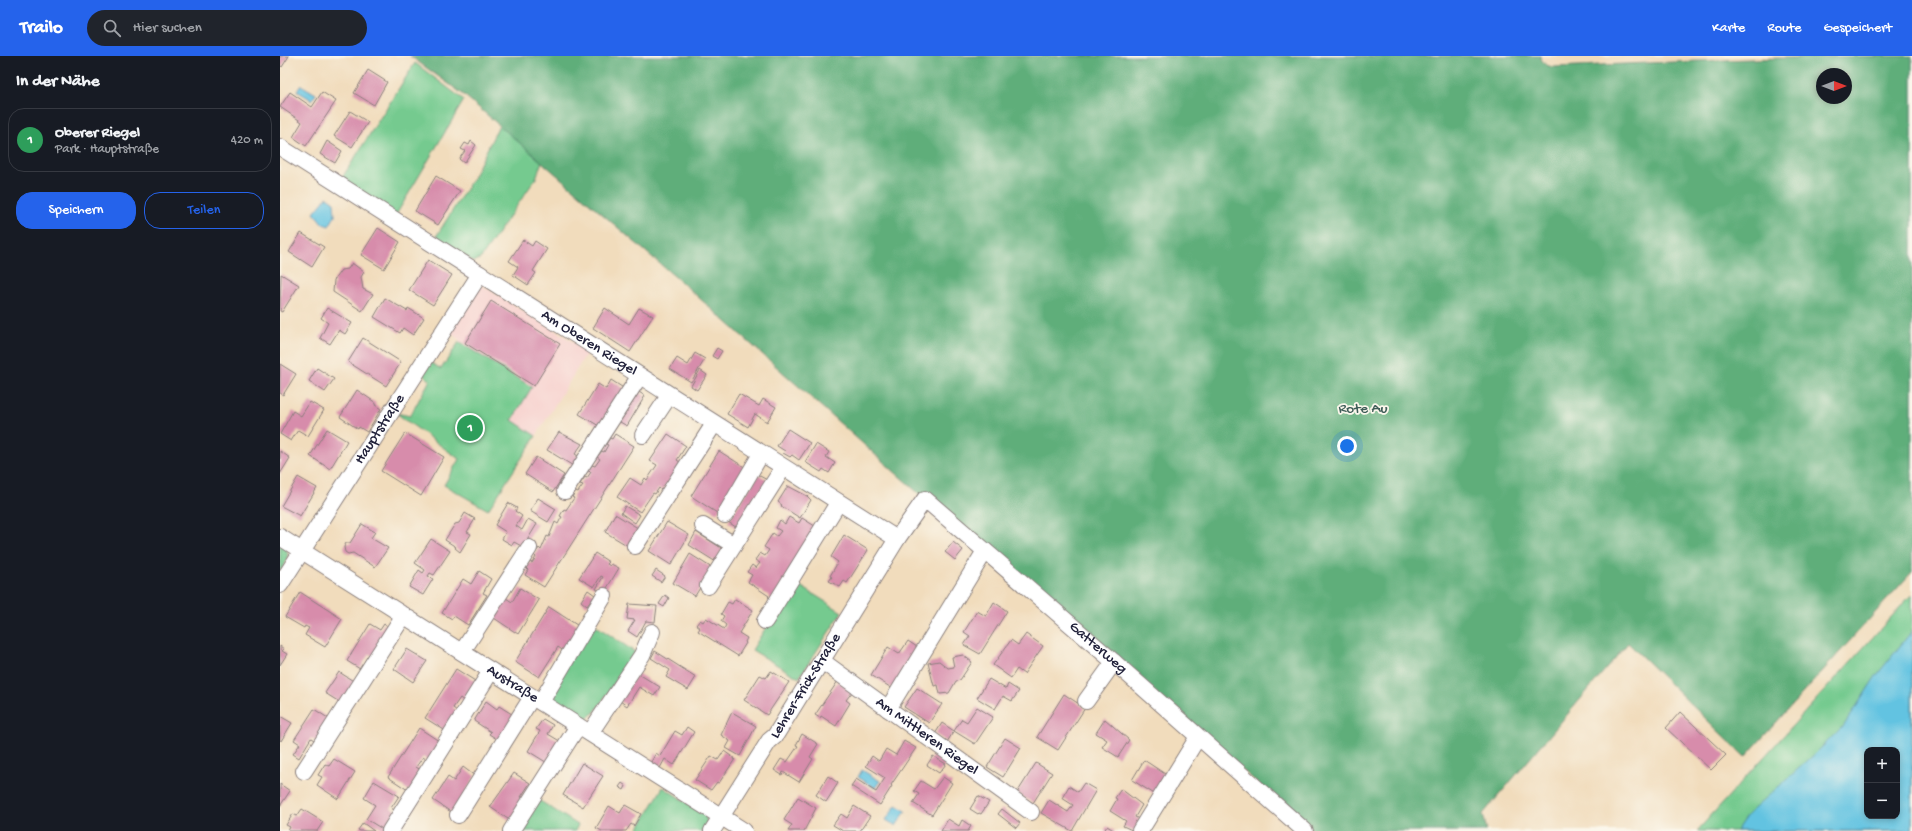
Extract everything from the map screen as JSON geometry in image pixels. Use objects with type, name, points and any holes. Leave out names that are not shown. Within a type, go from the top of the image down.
[{"type":"street","name":"Am Oberen Riegel","points":[[280,147],[668,396],[897,540]]},
{"type":"street","name":"Hauptstraße","points":[[280,585],[480,274]]},
{"type":"street","points":[[566,490],[639,377]]},
{"type":"street","points":[[643,435],[668,396]]},
{"type":"street","points":[[635,546],[714,424]]},
{"type":"street","points":[[725,515],[761,454]]},
{"type":"street","points":[[708,586],[783,468]]},
{"type":"street","name":"Gatterweg","points":[[897,540],[925,499],[1114,662],[1305,831]]},
{"type":"street","points":[[765,621],[838,503]]},
{"type":"street","points":[[703,526],[734,546]]},
{"type":"street","name":"Austraße","points":[[280,537],[744,831]]},
{"type":"street","name":"Lehrer-Frick-Straße","points":[[712,831],[769,741],[775,736],[897,540]]},
{"type":"street","points":[[462,652],[529,548]]},
{"type":"street","points":[[888,709],[985,551]]},
{"type":"street","points":[[458,815],[604,596]]},
{"type":"street","points":[[304,771],[404,615]]},
{"type":"street","points":[[511,831],[584,729],[642,655],[652,632]]},
{"type":"street","name":"Am Mittleren Riegel","points":[[822,661],[1031,812]]},
{"type":"street","points":[[1086,701],[1114,662]]},
{"type":"street","points":[[390,831],[491,671]]},
{"type":"street","points":[[1140,831],[1198,737]]},
{"type":"shaded area","points":[[481,285],[588,351],[536,436],[440,374],[441,369],[460,340],[448,331]]},
{"type":"green space","name":"Rote Au","points":[[410,56],[1540,56],[1542,61],[1549,66],[1554,67],[1778,58],[1912,56],[1912,572],[1745,757],[1628,643],[1483,814],[1487,831],[1314,831],[925,499],[688,288],[464,95]]},
{"type":"green space","points":[[415,63],[464,100],[396,215],[340,181]]},
{"type":"green space","points":[[502,119],[545,153],[536,178],[481,258],[474,262],[440,242],[437,235],[473,178]]},
{"type":"green space","points":[[459,342],[532,387],[512,420],[536,436],[488,510],[444,485],[459,459],[396,413],[410,416],[430,380],[421,373],[428,361],[441,369]]},
{"type":"green space","points":[[280,543],[284,546],[288,553],[288,557],[280,572]]},
{"type":"green space","points":[[794,582],[842,612],[799,678],[752,650]]},
{"type":"green space","points":[[1912,594],[1912,831],[1697,831]]},
{"type":"green space","points":[[592,623],[635,652],[595,712],[582,721],[546,699]]},
{"type":"green space","points":[[663,787],[706,815],[707,825],[703,831],[637,831]]},
{"type":"green space","points":[[537,799],[578,825],[575,831],[516,831]]},
{"type":"water","points":[[301,85],[316,94],[312,100],[297,91]]},
{"type":"water","points":[[327,197],[334,202],[335,216],[329,226],[323,224],[314,213]]},
{"type":"water","points":[[1912,631],[1912,831],[1736,831],[1747,815],[1817,752],[1845,724],[1876,676]]},
{"type":"water","points":[[862,770],[880,781],[875,788],[858,777]]},
{"type":"water","points":[[896,805],[906,811],[896,826],[886,820]]},
{"type":"building","points":[[280,56],[289,56],[282,67],[280,65]]},
{"type":"building","points":[[368,70],[387,82],[374,105],[354,93]]},
{"type":"building","points":[[290,92],[312,107],[322,92],[336,101],[306,146],[293,137],[302,122],[280,107]]},
{"type":"building","points":[[350,111],[368,122],[352,147],[334,136]]},
{"type":"building","points":[[327,141],[342,151],[335,163],[320,154]]},
{"type":"building","points":[[471,141],[476,145],[464,163],[459,159],[465,151],[461,149],[465,143],[469,145]]},
{"type":"building","points":[[436,176],[460,191],[438,225],[415,211]]},
{"type":"building","points":[[378,228],[400,242],[384,269],[361,255]]},
{"type":"building","points":[[301,233],[324,247],[312,267],[289,252]]},
{"type":"building","points":[[523,240],[532,246],[535,241],[547,249],[533,271],[536,273],[528,285],[513,275],[518,267],[509,261]]},
{"type":"building","points":[[428,260],[452,275],[433,305],[409,290]]},
{"type":"building","points":[[352,263],[364,272],[361,277],[363,289],[373,294],[362,311],[333,292],[334,280],[341,270],[348,269]]},
{"type":"building","points":[[281,274],[299,285],[282,312],[280,311]]},
{"type":"building","points":[[385,298],[407,311],[408,308],[424,318],[413,335],[403,328],[400,333],[374,317]]},
{"type":"building","points":[[491,301],[560,344],[534,386],[465,343]]},
{"type":"building","points":[[327,308],[352,323],[345,334],[339,330],[330,344],[320,338],[328,323],[321,318]]},
{"type":"building","points":[[605,308],[629,324],[639,308],[653,316],[630,352],[593,328]]},
{"type":"building","points":[[363,338],[401,362],[386,386],[348,362]]},
{"type":"building","points":[[717,348],[722,351],[717,359],[712,356]]},
{"type":"building","points":[[695,353],[705,359],[691,382],[670,369],[677,358],[688,365]]},
{"type":"building","points":[[280,364],[296,374],[283,395],[280,393]]},
{"type":"building","points":[[317,368],[334,379],[325,392],[309,381]]},
{"type":"building","points":[[700,370],[707,375],[697,390],[691,386]]},
{"type":"building","points":[[611,380],[625,389],[599,426],[579,414],[598,384],[606,389]]},
{"type":"building","points":[[357,390],[376,403],[375,405],[381,409],[367,432],[359,427],[358,429],[340,417]]},
{"type":"building","points":[[639,392],[645,396],[627,426],[620,422]]},
{"type":"building","points":[[739,394],[759,406],[763,399],[776,407],[767,422],[755,414],[748,427],[727,414]]},
{"type":"building","points":[[310,402],[324,410],[308,436],[298,430],[291,441],[280,434],[293,411],[301,416]]},
{"type":"building","points":[[327,429],[347,441],[330,469],[310,456]]},
{"type":"building","points":[[788,429],[810,443],[799,460],[792,455],[790,457],[783,453],[785,451],[777,446]]},
{"type":"building","points":[[559,432],[582,444],[575,454],[581,458],[575,467],[547,450]]},
{"type":"building","points":[[405,433],[444,457],[421,496],[381,471]]},
{"type":"building","points":[[615,434],[634,446],[544,587],[525,575],[528,570],[526,568],[536,557],[534,555],[539,548],[541,550],[547,536],[549,537],[555,522],[558,524],[564,509],[566,510],[574,498],[572,497],[576,491],[578,492],[583,485],[580,484],[591,472],[588,471],[592,465],[595,466],[600,459],[597,457],[602,451],[604,452],[608,445],[606,444]]},
{"type":"building","points":[[668,434],[686,446],[677,460],[684,465],[662,491],[659,488],[655,494],[653,493],[640,512],[617,497],[630,478],[641,485],[645,478],[647,480],[657,465],[650,461]]},
{"type":"building","points":[[816,444],[829,452],[826,457],[835,463],[829,473],[823,469],[821,472],[805,462]]},
{"type":"building","points":[[280,451],[290,458],[280,474]]},
{"type":"building","points":[[719,451],[746,468],[717,513],[691,496]]},
{"type":"building","points":[[536,457],[564,475],[553,492],[525,474]]},
{"type":"building","points":[[758,475],[769,481],[739,529],[728,522]]},
{"type":"building","points":[[298,477],[317,488],[300,516],[281,506]]},
{"type":"building","points":[[788,486],[807,496],[811,500],[800,518],[781,506],[782,505],[778,502]]},
{"type":"building","points":[[538,498],[556,509],[548,522],[530,511]]},
{"type":"building","points":[[508,503],[517,508],[515,511],[522,516],[516,526],[522,530],[528,519],[537,524],[523,547],[514,542],[512,545],[502,539],[506,532],[495,525]]},
{"type":"building","points":[[625,506],[640,515],[635,523],[621,513]]},
{"type":"building","points":[[465,513],[475,519],[467,532],[471,534],[460,552],[455,548],[456,547],[445,540],[455,524],[459,523]]},
{"type":"building","points":[[615,514],[641,530],[630,547],[605,532]]},
{"type":"building","points":[[789,517],[799,523],[802,518],[818,528],[772,600],[768,597],[769,596],[748,582],[752,575],[747,572],[752,565],[756,568],[760,563],[755,560],[760,553],[765,556],[769,550],[764,547],[773,533],[777,536],[781,531],[776,528],[780,520],[785,524]]},
{"type":"building","points":[[667,522],[689,535],[671,565],[649,551]]},
{"type":"building","points":[[362,524],[375,532],[371,538],[388,548],[375,567],[353,553],[348,554],[345,552],[344,547],[346,543],[350,543]]},
{"type":"building","points":[[696,532],[723,549],[716,562],[689,545]]},
{"type":"building","points":[[844,535],[868,550],[847,583],[844,581],[840,587],[829,581],[832,577],[830,576],[838,562],[831,557]]},
{"type":"building","points":[[431,539],[450,551],[434,575],[430,573],[428,576],[433,579],[423,595],[409,587],[419,570],[423,573],[425,570],[415,563]]},
{"type":"building","points":[[953,542],[963,550],[955,560],[945,552]]},
{"type":"building","points":[[595,553],[609,562],[607,564],[610,566],[611,564],[619,568],[604,593],[596,589],[603,577],[601,576],[594,587],[579,578]]},
{"type":"building","points":[[690,554],[712,568],[695,596],[673,583]]},
{"type":"building","points":[[656,570],[665,576],[661,582],[652,576]]},
{"type":"building","points":[[479,571],[491,579],[483,593],[487,595],[468,625],[454,616],[452,619],[442,613],[463,579],[471,584]]},
{"type":"building","points":[[520,588],[539,600],[518,634],[494,618],[506,598],[512,602]]},
{"type":"building","points":[[588,590],[595,595],[587,606],[581,601]]},
{"type":"building","points":[[300,592],[342,619],[325,647],[305,635],[309,628],[305,626],[304,628],[285,617]]},
{"type":"building","points":[[665,595],[669,598],[664,607],[659,604]]},
{"type":"building","points":[[735,599],[753,610],[739,633],[747,638],[746,643],[738,656],[698,631],[700,628],[696,625],[700,620],[703,622],[706,618],[724,629],[726,625],[721,621],[724,616],[721,614],[728,602],[732,604]]},
{"type":"building","points":[[994,602],[1007,611],[980,654],[964,645],[970,636],[964,632],[977,611],[986,616]]},
{"type":"building","points":[[629,604],[657,606],[655,622],[646,621],[637,637],[628,631],[635,620],[627,619]]},
{"type":"building","points":[[549,607],[580,627],[565,652],[558,647],[539,677],[515,662]]},
{"type":"building","points":[[370,624],[380,630],[384,624],[389,628],[373,656],[369,654],[360,669],[347,661]]},
{"type":"building","points":[[1026,634],[1043,646],[1024,674],[1017,669],[1011,678],[993,665],[1011,640],[1018,645]]},
{"type":"building","points":[[908,641],[923,651],[893,689],[871,675],[888,647],[899,654]]},
{"type":"building","points":[[280,646],[284,649],[282,651],[287,654],[280,665]]},
{"type":"building","points":[[407,649],[427,661],[413,682],[394,669]]},
{"type":"building","points":[[655,651],[696,677],[688,690],[666,677],[670,670],[651,658]]},
{"type":"building","points":[[963,655],[972,662],[960,680],[956,681],[949,693],[940,694],[938,685],[934,686],[928,663],[939,661],[948,668],[954,667],[952,657]]},
{"type":"building","points":[[456,669],[480,684],[468,704],[460,698],[453,708],[461,714],[449,733],[425,718]]},
{"type":"building","points":[[771,671],[789,682],[767,715],[744,700],[760,675],[766,678]]},
{"type":"building","points":[[339,672],[355,682],[341,703],[325,693]]},
{"type":"building","points":[[637,673],[660,687],[654,696],[639,687],[627,706],[620,701]]},
{"type":"building","points":[[989,679],[1006,689],[1008,684],[1019,691],[1012,701],[1003,696],[995,709],[977,698]]},
{"type":"building","points":[[838,681],[853,691],[846,700],[850,703],[836,726],[821,716],[820,718],[815,715]]},
{"type":"building","points":[[917,688],[942,704],[929,723],[904,707]]},
{"type":"building","points":[[1064,694],[1085,708],[1058,750],[1037,737]]},
{"type":"building","points":[[486,701],[497,709],[499,706],[515,716],[500,741],[489,734],[491,732],[474,721]]},
{"type":"building","points":[[977,707],[993,717],[975,744],[954,731],[962,719],[967,722]]},
{"type":"building","points":[[314,709],[331,720],[317,742],[311,738],[299,758],[293,754],[300,744],[294,740]]},
{"type":"building","points":[[732,712],[756,726],[740,756],[726,748],[730,741],[721,735]]},
{"type":"building","points":[[1680,712],[1726,755],[1711,770],[1666,728]]},
{"type":"building","points":[[280,716],[292,723],[281,741],[280,740]]},
{"type":"building","points":[[543,719],[553,725],[548,734],[563,743],[549,764],[528,751],[540,731],[536,729]]},
{"type":"building","points":[[1105,719],[1129,740],[1118,757],[1102,747],[1107,740],[1096,733]]},
{"type":"building","points":[[942,723],[954,731],[947,742],[935,734]]},
{"type":"building","points":[[687,727],[694,732],[674,765],[665,759],[660,768],[651,762],[656,753],[660,756],[675,731],[682,735]]},
{"type":"building","points":[[419,728],[442,743],[430,762],[423,757],[416,767],[424,772],[411,792],[388,777]]},
{"type":"building","points":[[802,734],[818,744],[810,757],[813,759],[799,782],[783,772],[782,775],[774,770],[781,759],[787,762],[798,746],[796,745]]},
{"type":"building","points":[[1005,738],[1021,748],[1003,777],[987,767]]},
{"type":"building","points":[[904,741],[916,748],[891,785],[892,786],[880,805],[851,786],[856,779],[876,792],[885,778],[866,766],[872,756],[879,761],[886,749],[896,755]]},
{"type":"building","points":[[724,751],[735,759],[719,783],[717,782],[711,790],[695,780],[711,756],[718,760]]},
{"type":"building","points":[[933,756],[946,764],[939,773],[927,765]]},
{"type":"building","points":[[334,759],[355,772],[338,799],[317,785],[322,777],[318,775],[325,764],[329,766]]},
{"type":"building","points":[[1144,760],[1168,776],[1156,795],[1132,780]]},
{"type":"building","points":[[582,763],[603,776],[583,807],[563,795]]},
{"type":"building","points":[[1036,763],[1052,773],[1033,803],[1017,793]]},
{"type":"building","points":[[463,767],[475,776],[454,814],[433,800],[448,777],[454,781]]},
{"type":"building","points":[[514,773],[530,783],[521,797],[525,799],[511,821],[490,807]]},
{"type":"building","points":[[828,776],[838,783],[826,802],[816,795]]},
{"type":"building","points":[[943,777],[952,783],[932,815],[913,803],[919,794],[914,791],[921,781],[934,789]]},
{"type":"building","points":[[374,781],[399,796],[391,808],[396,811],[384,830],[366,819],[375,805],[364,798]]},
{"type":"building","points":[[622,783],[626,786],[624,790],[619,787]]},
{"type":"building","points":[[1084,783],[1096,790],[1072,831],[1041,813],[1049,800],[1068,812],[1073,805],[1062,798],[1069,786],[1078,792]]},
{"type":"building","points":[[280,784],[290,791],[280,806]]},
{"type":"building","points":[[1121,789],[1142,805],[1135,817],[1141,820],[1134,831],[1123,826],[1126,821],[1110,811],[1117,799],[1115,798]]},
{"type":"building","points":[[978,796],[989,802],[981,814],[978,814],[970,809]]},
{"type":"building","points":[[798,797],[816,808],[804,831],[788,831],[792,825],[784,820]]},
{"type":"building","points":[[625,805],[641,814],[634,826],[631,824],[626,831],[602,831],[596,828],[609,806],[620,813]]},
{"type":"building","points":[[854,806],[870,816],[860,831],[843,831],[833,825],[841,814],[847,818]]},
{"type":"building","points":[[302,809],[323,822],[317,831],[288,831],[290,827],[286,825],[293,814],[297,816]]},
{"type":"building","points":[[1002,809],[1020,823],[1016,828],[998,814]]},
{"type":"building","points":[[948,819],[959,826],[962,820],[971,826],[968,831],[941,831]]},
{"type":"building","points":[[363,823],[374,831],[358,830]]},
{"type":"building","points":[[1107,826],[1115,831],[1104,831]]},
{"type":"place","name":"Oberer Riegel","points":[[470,428]]}]
